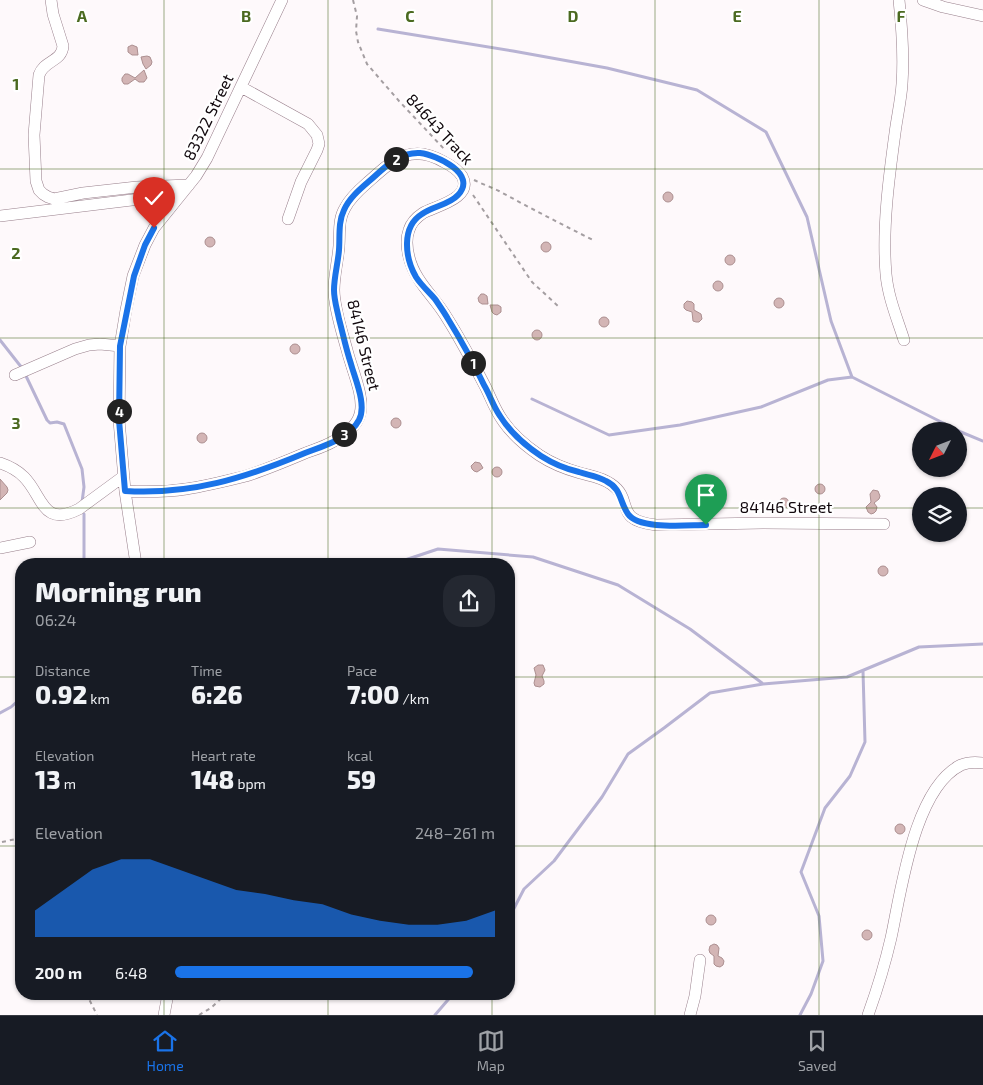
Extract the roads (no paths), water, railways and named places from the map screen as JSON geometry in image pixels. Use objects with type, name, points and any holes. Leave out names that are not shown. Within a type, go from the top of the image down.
[{"type":"street","points":[[51,0],[63,50],[58,58],[40,71],[39,75],[34,135],[36,181],[39,190],[54,199],[83,193],[136,187],[189,185]]},
{"type":"street","name":"83322 Street","points":[[135,558],[125,491],[119,420],[120,346],[134,276],[145,245],[154,228],[189,185],[207,158],[282,0]]},
{"type":"street","points":[[900,0],[903,60],[902,85],[887,199],[885,254],[886,275],[891,300],[904,340]]},
{"type":"street","points":[[923,0],[943,7],[983,16]]},
{"type":"street","points":[[241,88],[308,124],[317,135],[319,144],[317,150],[301,182],[288,219]]},
{"type":"street","name":"84146 Street","points":[[125,491],[146,492],[185,489],[248,475],[334,441],[351,430],[362,411],[335,300],[334,289],[339,250],[340,220],[344,208],[360,189],[390,163],[405,154],[418,153],[429,155],[448,164],[461,175],[464,183],[459,195],[452,201],[422,214],[412,224],[408,235],[408,254],[411,265],[416,277],[436,300],[450,323],[500,417],[512,431],[539,455],[562,466],[580,473],[596,476],[610,483],[619,493],[627,513],[643,524],[884,524]]},
{"type":"street","points":[[0,216],[181,194]]},
{"type":"street","points":[[15,375],[75,349],[89,345],[120,346]]},
{"type":"street","points":[[0,463],[16,470],[24,477],[47,510],[54,514],[62,515],[79,510],[124,476]]},
{"type":"street","points":[[0,548],[30,542]]},
{"type":"street","points":[[868,1015],[886,959],[910,851],[924,808],[949,773],[961,765],[970,762],[983,762]]},
{"type":"street","points":[[690,1015],[695,996],[700,960]]},
{"type":"street","points":[[164,1015],[167,1000]]},
{"type":"waterway","points":[[378,29],[607,68],[697,90],[766,132],[807,217],[831,321],[852,377],[961,432],[983,441]]},
{"type":"waterway","points":[[0,340],[22,368]]},
{"type":"waterway","points":[[26,376],[47,420],[50,423],[64,424],[82,469],[84,487],[82,502]]},
{"type":"waterway","points":[[532,399],[609,435],[680,425],[761,407],[828,380],[852,377]]},
{"type":"waterway","points":[[84,514],[84,558]]},
{"type":"waterway","points":[[411,558],[438,549],[533,557],[618,585],[690,629],[762,683]]},
{"type":"waterway","points":[[515,906],[524,889],[554,861],[602,797],[628,754],[710,693],[763,684],[847,677],[919,647],[983,644]]},
{"type":"waterway","points":[[800,1015],[811,994],[823,961],[819,916],[801,872],[825,808],[850,776],[865,742],[863,671]]},
{"type":"waterway","points":[[0,713],[15,703]]},
{"type":"waterway","points":[[435,1015],[448,1000]]}]
